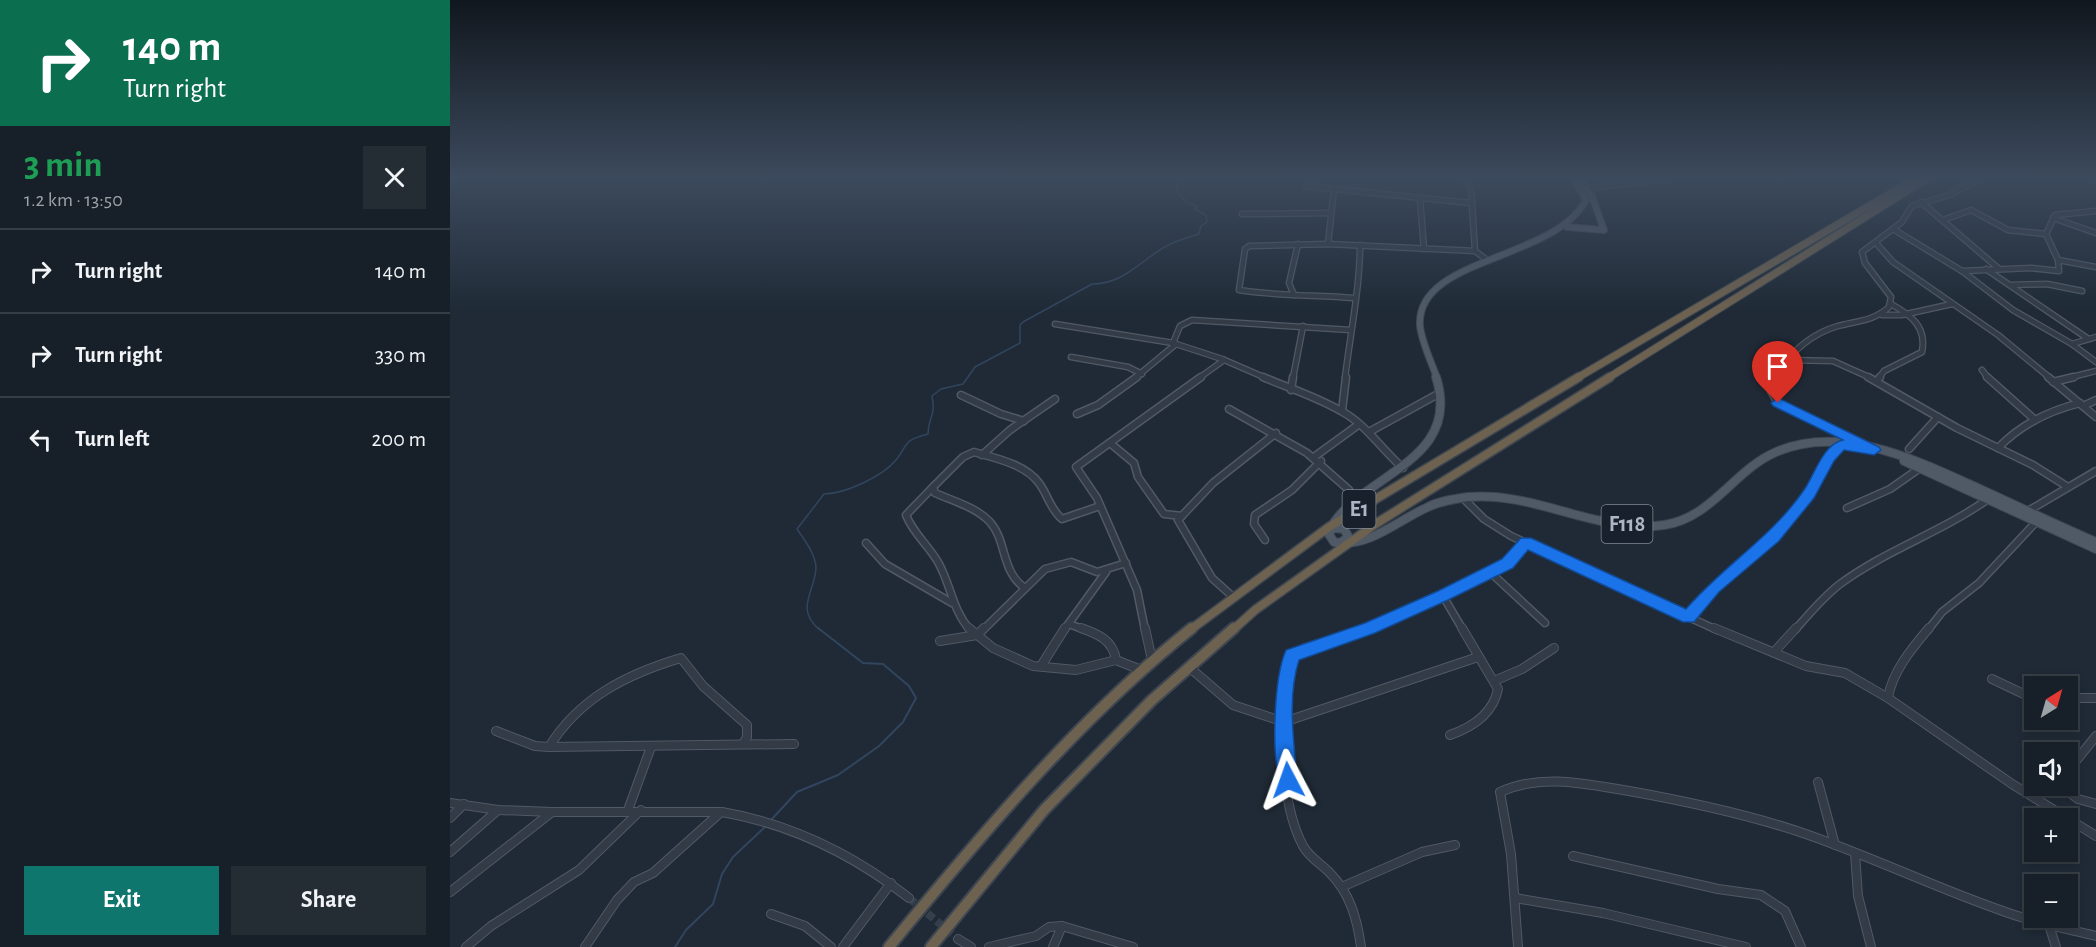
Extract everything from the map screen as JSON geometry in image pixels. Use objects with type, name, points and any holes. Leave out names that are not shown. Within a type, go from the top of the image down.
[{"type":"highway","name":"E1","points":[[931,947],[1044,810],[1188,666],[1255,610],[1340,533],[1755,272],[1839,223]]},
{"type":"highway","name":"E1","points":[[889,947],[988,827],[1141,670],[1232,596],[1528,427],[1855,223]]},
{"type":"main road","points":[[1340,533],[1343,512],[1404,469],[1429,441],[1440,409],[1440,393],[1420,329],[1419,308],[1422,300],[1435,285],[1448,277],[1566,227],[1570,223]]},
{"type":"main road","points":[[1566,227],[1604,230],[1602,223]]},
{"type":"main road","name":"F118","points":[[1367,538],[1430,506],[1463,498],[1490,496],[1517,498],[1619,523],[1665,525],[1699,514],[1756,464],[1776,452],[1811,444],[1841,445],[1874,450],[1915,460],[2096,542]]},
{"type":"main road","name":"F118","points":[[1874,450],[1920,468],[2096,549]]},
{"type":"main road","points":[[1340,533],[1367,538]]},
{"type":"main road","points":[[1340,533],[1367,538]]},
{"type":"street","points":[[1328,244],[1330,223]]},
{"type":"street","points":[[1422,223],[1424,249]]},
{"type":"street","points":[[1472,223],[1474,251]]},
{"type":"street","points":[[1877,381],[1884,371],[1922,352],[1924,334],[1908,314],[1891,304],[1886,290],[1862,255],[1862,252],[1900,223]]},
{"type":"street","points":[[1947,223],[1998,268]]},
{"type":"street","points":[[1997,223],[2006,229],[2046,234]]},
{"type":"street","points":[[1962,271],[1998,268],[2059,271],[2058,260],[2046,234],[2050,223]]},
{"type":"street","points":[[2067,223],[2096,233]]},
{"type":"street","points":[[1893,229],[1962,271],[2023,316],[2072,344],[2096,362]]},
{"type":"street","points":[[1876,243],[1893,262],[1998,335],[2096,417]]},
{"type":"street","points":[[1294,294],[1289,283],[1294,270],[1298,244]]},
{"type":"street","points":[[1354,298],[1294,294],[1280,296],[1242,291],[1238,288],[1246,247],[1328,244],[1474,251],[1487,260]]},
{"type":"street","points":[[1342,411],[1354,298],[1360,269],[1360,245]]},
{"type":"street","points":[[2058,260],[2096,267]]},
{"type":"street","points":[[1985,269],[2087,338]]},
{"type":"street","points":[[2009,285],[2047,284],[2082,291]]},
{"type":"street","points":[[1882,315],[1891,304]]},
{"type":"street","points":[[1874,450],[1773,398],[1771,387],[1787,360],[1805,343],[1826,330],[1882,315],[1908,314],[1952,304]]},
{"type":"street","points":[[1077,414],[1098,405],[1142,374],[1174,344],[1180,326],[1192,320],[1351,330]]},
{"type":"street","points":[[1055,324],[1174,344],[1224,360],[1342,411],[1370,432],[1382,450],[1404,469]]},
{"type":"street","points":[[1291,390],[1293,364],[1303,326]]},
{"type":"street","points":[[2072,344],[2096,336]]},
{"type":"street","points":[[1071,357],[1110,363],[1142,374]]},
{"type":"street","points":[[1152,660],[1143,611],[1126,563],[1097,498],[1084,484],[1076,467],[1224,360]]},
{"type":"street","points":[[1787,360],[1833,361],[1877,381],[1938,417],[2033,465],[2068,487]]},
{"type":"street","points":[[1982,370],[1991,382],[2034,419]]},
{"type":"street","points":[[2053,382],[2096,371]]},
{"type":"street","points":[[1370,432],[1438,393]]},
{"type":"street","points":[[961,395],[1001,414],[1024,421]]},
{"type":"street","points":[[982,455],[1055,399]]},
{"type":"street","points":[[1998,448],[2018,428],[2034,419],[2096,400]]},
{"type":"street","points":[[1229,409],[1276,433],[1317,459],[1349,490]]},
{"type":"street","points":[[1909,449],[1938,417]]},
{"type":"street","points":[[1265,540],[1254,524],[1255,515],[1292,490],[1317,459],[1358,424]]},
{"type":"street","points":[[1232,596],[1212,578],[1178,520],[1213,483],[1276,433]]},
{"type":"street","points":[[1110,443],[1134,462],[1138,477],[1164,514],[1182,516]]},
{"type":"street","points":[[1689,617],[1713,588],[1774,537],[1809,494],[1830,458],[1841,445]]},
{"type":"street","points":[[1100,506],[1062,519],[1056,515],[1035,477],[1002,460],[995,461],[974,452],[963,457],[906,515],[910,528],[938,562],[953,604],[962,619],[977,635],[1011,659],[1065,671],[1103,666],[1116,660],[1141,670]]},
{"type":"street","points":[[1847,508],[1890,489],[1920,468]]},
{"type":"street","points":[[2028,511],[2096,471]]},
{"type":"street","points":[[933,487],[935,493],[990,522],[1016,584],[1025,588]]},
{"type":"street","points":[[1463,498],[1471,509],[1487,521],[1526,543],[1762,649],[1775,651],[1806,666],[1845,673],[1888,698],[2012,784],[2096,836]]},
{"type":"street","points":[[1775,651],[1824,598],[1850,577],[1955,521],[1988,499]]},
{"type":"street","points":[[1888,698],[1890,686],[1914,646],[1942,612],[1978,583],[2036,522]]},
{"type":"street","points":[[866,543],[885,564],[906,574],[932,593],[953,604]]},
{"type":"street","points":[[1360,947],[1354,904],[1344,886],[1309,854],[1296,832],[1288,780],[1284,723],[1286,677],[1292,655],[1370,628],[1443,596],[1508,564],[1526,543]]},
{"type":"street","points":[[940,642],[977,635],[1045,569],[1066,560],[1097,572],[1106,572],[1126,563]]},
{"type":"street","points":[[1041,666],[1054,643],[1106,572]]},
{"type":"street","points":[[1490,572],[1545,623]]},
{"type":"street","points":[[1443,596],[1498,689],[1497,699],[1473,728],[1450,735]]},
{"type":"street","points":[[1069,624],[1110,641],[1116,649],[1116,660]]},
{"type":"street","points":[[1494,681],[1522,669],[1554,648]]},
{"type":"street","points":[[1188,666],[1233,705],[1284,723],[1478,657]]},
{"type":"street","points":[[549,747],[576,710],[592,697],[666,662],[681,658],[688,671],[700,684],[747,724],[747,736],[743,744]]},
{"type":"street","points":[[1992,679],[2024,694]]},
{"type":"street","points":[[2078,698],[2096,698]]},
{"type":"street","points":[[496,731],[535,746],[549,747],[794,744]]},
{"type":"street","points":[[2078,758],[2096,736]]},
{"type":"street","points":[[628,810],[651,747]]},
{"type":"street","points":[[1518,947],[1511,854],[1500,792],[1508,787],[1537,781],[1562,781],[1678,800],[1751,817],[1835,845],[2024,918]]},
{"type":"street","points":[[1818,782],[1825,798],[1835,845]]},
{"type":"street","points":[[2074,796],[2096,804]]},
{"type":"street","points":[[450,803],[498,810],[552,812],[628,810],[722,812],[763,820],[829,849],[891,883],[909,898]]},
{"type":"street","points":[[450,818],[464,804]]},
{"type":"street","points":[[450,852],[478,830],[498,810]]},
{"type":"street","points":[[466,947],[491,926],[579,870],[641,810]]},
{"type":"street","points":[[450,892],[552,812]]},
{"type":"street","points":[[585,947],[617,900],[634,882],[653,873],[690,837],[722,812]]},
{"type":"street","points":[[1344,886],[1422,852],[1455,845]]},
{"type":"street","points":[[1854,854],[1858,896],[1871,947]]},
{"type":"street","points":[[1573,856],[1718,889],[1761,895],[1773,900],[1785,911],[1801,947]]},
{"type":"street","points":[[843,947],[891,883]]},
{"type":"street","points":[[1515,898],[1603,913],[1746,947]]},
{"type":"street","points":[[771,914],[805,926],[831,947]]},
{"type":"street","points":[[989,947],[1036,936],[1049,927],[1062,926],[1132,947]]},
{"type":"street","points":[[1053,947],[1062,926]]},
{"type":"street","points":[[2050,928],[2056,947]]},
{"type":"street","points":[[2062,928],[2096,936]]},
{"type":"street","points":[[958,939],[971,947]]},
{"type":"waterway","points":[[818,628],[808,615],[807,607],[815,577],[814,558],[797,529],[824,494],[842,491],[873,478],[890,466],[910,441],[928,434],[933,409],[932,396],[941,389],[963,384],[975,367],[1020,343],[1020,325],[1023,322],[1092,284],[1121,277],[1167,246],[1199,234],[1201,226],[1205,223]]},
{"type":"waterway","points":[[771,820],[797,792],[838,775],[879,746],[903,722],[916,698],[909,686],[883,664],[863,663],[818,628]]},
{"type":"waterway","points":[[675,947],[686,930],[713,904],[722,874],[733,857],[766,826]]},
{"type":"tunnel","points":[[909,898],[958,939]]},
{"type":"route","points":[[1288,780],[1284,723],[1286,677],[1289,659],[1292,655],[1305,648],[1370,628],[1443,596],[1508,564],[1526,543],[1689,617],[1699,602],[1713,588],[1752,558],[1774,537],[1809,494],[1825,465],[1838,452],[1841,445],[1874,450],[1778,403]]}]
